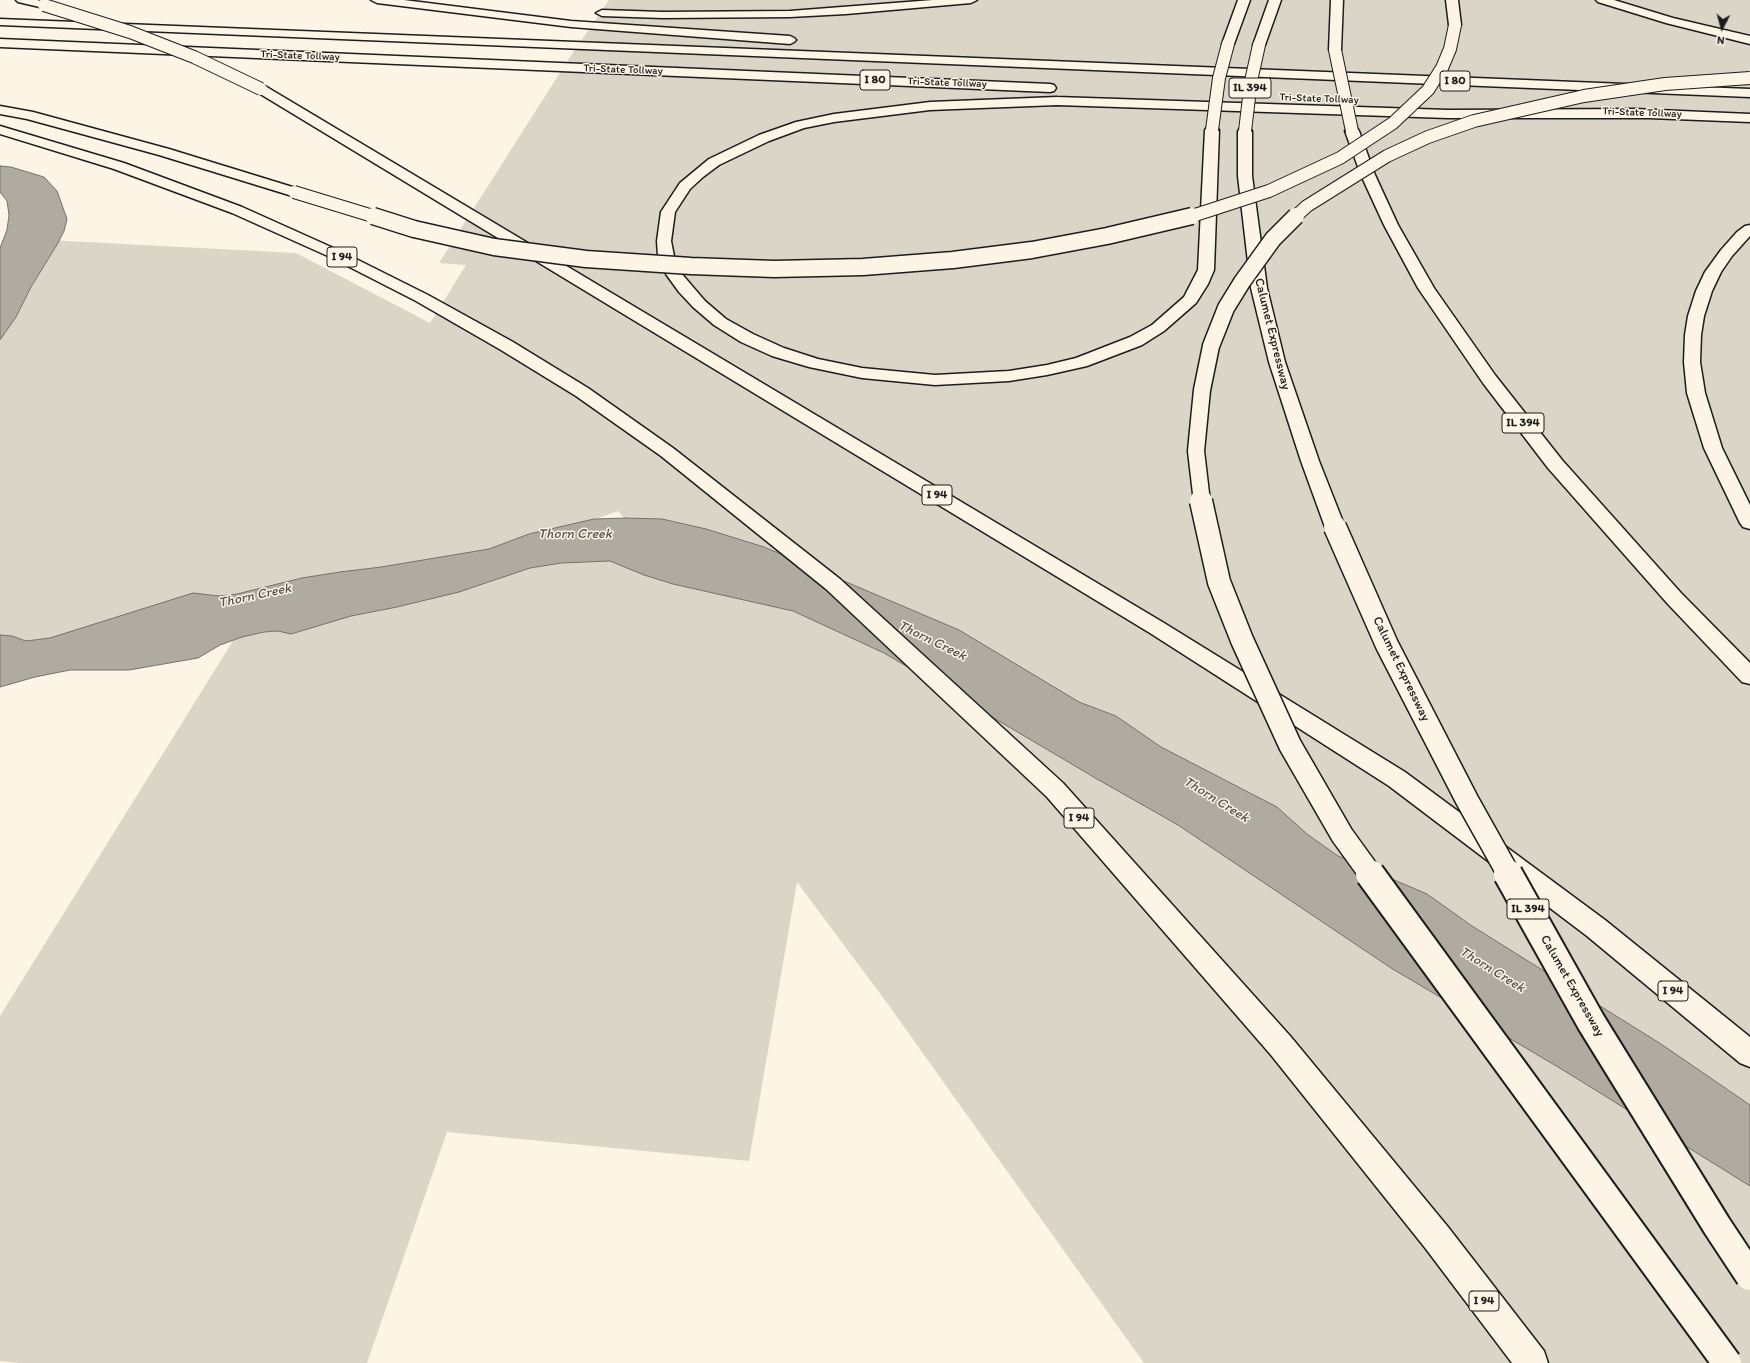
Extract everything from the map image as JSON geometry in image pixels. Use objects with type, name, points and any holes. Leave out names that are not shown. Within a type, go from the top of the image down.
[{"type":"highway","name":"I 94","points":[[22,0],[44,5],[130,32],[194,57],[261,89],[1130,612],[1397,779],[1596,928],[1750,1054]]},
{"type":"highway","points":[[377,0],[571,24],[801,40]]},
{"type":"highway","points":[[445,0],[546,10]]},
{"type":"highway","points":[[591,12],[670,15],[790,14],[846,11],[970,0]]},
{"type":"highway","points":[[1244,0],[1239,10],[1228,44],[1219,78],[1212,130],[1206,270],[1200,284],[1190,300],[1158,328],[1136,340],[1081,362],[1047,370],[1009,376],[935,380],[898,378],[862,373],[815,363],[778,352],[753,341],[720,322],[699,304],[674,274],[666,256],[664,241],[668,212],[685,186],[714,162],[764,138],[801,125],[849,116],[930,106],[1057,101],[1448,114],[1647,114]]},
{"type":"highway","name":"Calumet Expressway","points":[[1275,0],[1259,45],[1251,81],[1245,131],[1245,176],[1259,288],[1277,362],[1310,461],[1335,527],[1388,645],[1479,821],[1591,1022],[1717,1226],[1750,1276]]},
{"type":"highway","name":"IL 394","points":[[1337,0],[1335,50],[1352,131],[1368,175],[1391,225],[1426,288],[1489,379],[1555,464],[1674,598],[1750,676]]},
{"type":"highway","points":[[0,110],[28,115],[164,152],[414,229],[494,247],[586,259],[691,266],[774,269],[864,267],[953,260],[1032,250],[1107,236],[1190,217],[1269,191],[1340,158],[1393,124],[1428,90],[1442,68],[1450,49],[1456,25],[1452,0]]},
{"type":"highway","points":[[1602,0],[1670,20],[1750,40]]},
{"type":"highway","name":"Tri-State Tollway","points":[[0,22],[1750,93]]},
{"type":"highway","name":"Tri-State Tollway","points":[[0,43],[1064,88]]},
{"type":"highway","points":[[889,46],[977,52],[1160,70]]},
{"type":"highway","points":[[0,52],[230,53]]},
{"type":"highway","points":[[1727,1363],[1342,835],[1290,745],[1242,640],[1219,582],[1202,506],[1196,451],[1202,390],[1211,346],[1226,308],[1242,282],[1274,239],[1307,206],[1387,156],[1428,137],[1474,121],[1584,96],[1665,84],[1750,78]]},
{"type":"highway","name":"Tri-State Tollway","points":[[1120,91],[1750,118]]},
{"type":"highway","name":"I 94","points":[[0,130],[119,166],[237,210],[335,254],[422,298],[507,346],[582,392],[667,452],[833,584],[1055,790],[1281,1046],[1437,1238],[1532,1363]]},
{"type":"highway","points":[[1750,229],[1742,235],[1726,253],[1713,272],[1704,291],[1696,316],[1693,335],[1692,362],[1696,393],[1713,448],[1726,478],[1750,523]]},
{"type":"shaded area","points":[[609,0],[1750,0],[1750,1363],[1144,1363],[887,1003],[797,882],[749,1161],[447,1132],[367,1363],[19,1363],[0,1361],[0,1016],[254,607],[612,552],[671,573],[618,511],[479,561],[0,651],[0,325],[47,240],[296,253],[430,323],[466,265],[439,263],[568,60]]},
{"type":"water","points":[[0,166],[11,167],[44,177],[57,191],[67,219],[64,231],[58,243],[31,287],[16,317],[0,340],[0,248],[7,230],[9,215],[7,201],[0,192]]},
{"type":"water","name":"Thorn Creek","points":[[594,519],[662,519],[706,529],[764,547],[959,630],[1079,702],[1116,716],[1161,747],[1277,807],[1307,834],[1338,856],[1427,894],[1472,926],[1661,1044],[1750,1105],[1750,1186],[1563,1070],[1391,968],[1178,825],[884,653],[793,611],[673,584],[644,575],[610,561],[561,563],[530,568],[459,592],[351,616],[291,634],[278,631],[264,632],[242,637],[220,645],[198,658],[129,670],[70,670],[35,677],[0,687],[0,635],[12,636],[26,641],[50,638],[193,593],[219,596],[237,594],[302,578],[381,567],[489,549],[529,534]]}]
